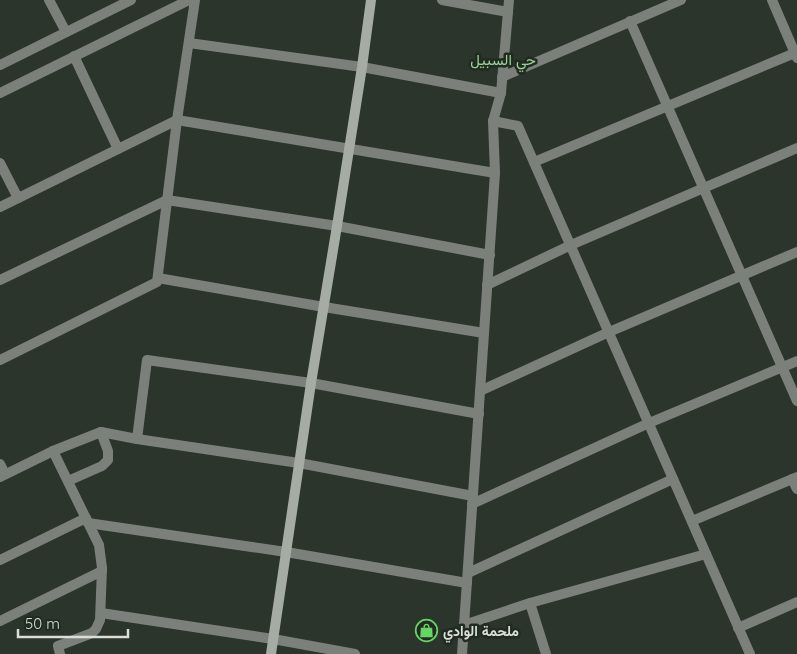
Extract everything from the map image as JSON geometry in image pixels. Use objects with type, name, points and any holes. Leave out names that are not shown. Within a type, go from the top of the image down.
[{"type":"main road","points":[[271,654],[311,383],[362,67],[370,0]]},
{"type":"street","points":[[49,0],[66,32]]},
{"type":"street","points":[[0,65],[131,0]]},
{"type":"street","points":[[0,93],[189,0]]},
{"type":"street","points":[[0,360],[157,282],[195,0]]},
{"type":"street","points":[[442,0],[508,12]]},
{"type":"street","points":[[462,654],[495,173],[493,121],[501,93],[509,0]]},
{"type":"street","points":[[502,77],[681,0]]},
{"type":"street","points":[[534,162],[796,54],[772,0]]},
{"type":"street","points":[[630,22],[797,401]]},
{"type":"street","points":[[189,43],[362,67],[501,93]]},
{"type":"street","points":[[74,56],[118,149]]},
{"type":"street","points":[[0,207],[178,120],[495,173]]},
{"type":"street","points":[[493,121],[518,126],[706,554],[747,653]]},
{"type":"street","points":[[488,285],[571,245],[797,148]]},
{"type":"street","points":[[0,163],[18,198]]},
{"type":"street","points":[[0,280],[167,200],[337,226],[490,255]]},
{"type":"street","points":[[480,391],[609,332],[797,252]]},
{"type":"street","points":[[158,278],[484,333]]},
{"type":"street","points":[[137,439],[147,360],[311,383],[479,414]]},
{"type":"street","points":[[0,464],[2,476],[53,451],[101,432],[299,463],[473,500],[797,361]]},
{"type":"street","points":[[68,481],[102,466],[108,460],[108,451],[101,432]]},
{"type":"street","points":[[53,451],[99,545],[102,571],[101,613],[96,629],[92,633],[58,646],[60,654]]},
{"type":"street","points":[[692,522],[795,478],[797,489]]},
{"type":"street","points":[[0,560],[87,520],[286,552],[467,578],[673,479]]},
{"type":"street","points":[[464,625],[530,603],[706,554]]},
{"type":"street","points":[[0,621],[102,571]]},
{"type":"street","points":[[738,628],[797,602]]},
{"type":"street","points":[[530,603],[546,654]]},
{"type":"street","points":[[101,613],[273,639],[355,654]]},
{"type":"place","name":"ملحمة الوادي","points":[[427,631]]},
{"type":"district","name":"حي السبيل","points":[[503,60]]}]
